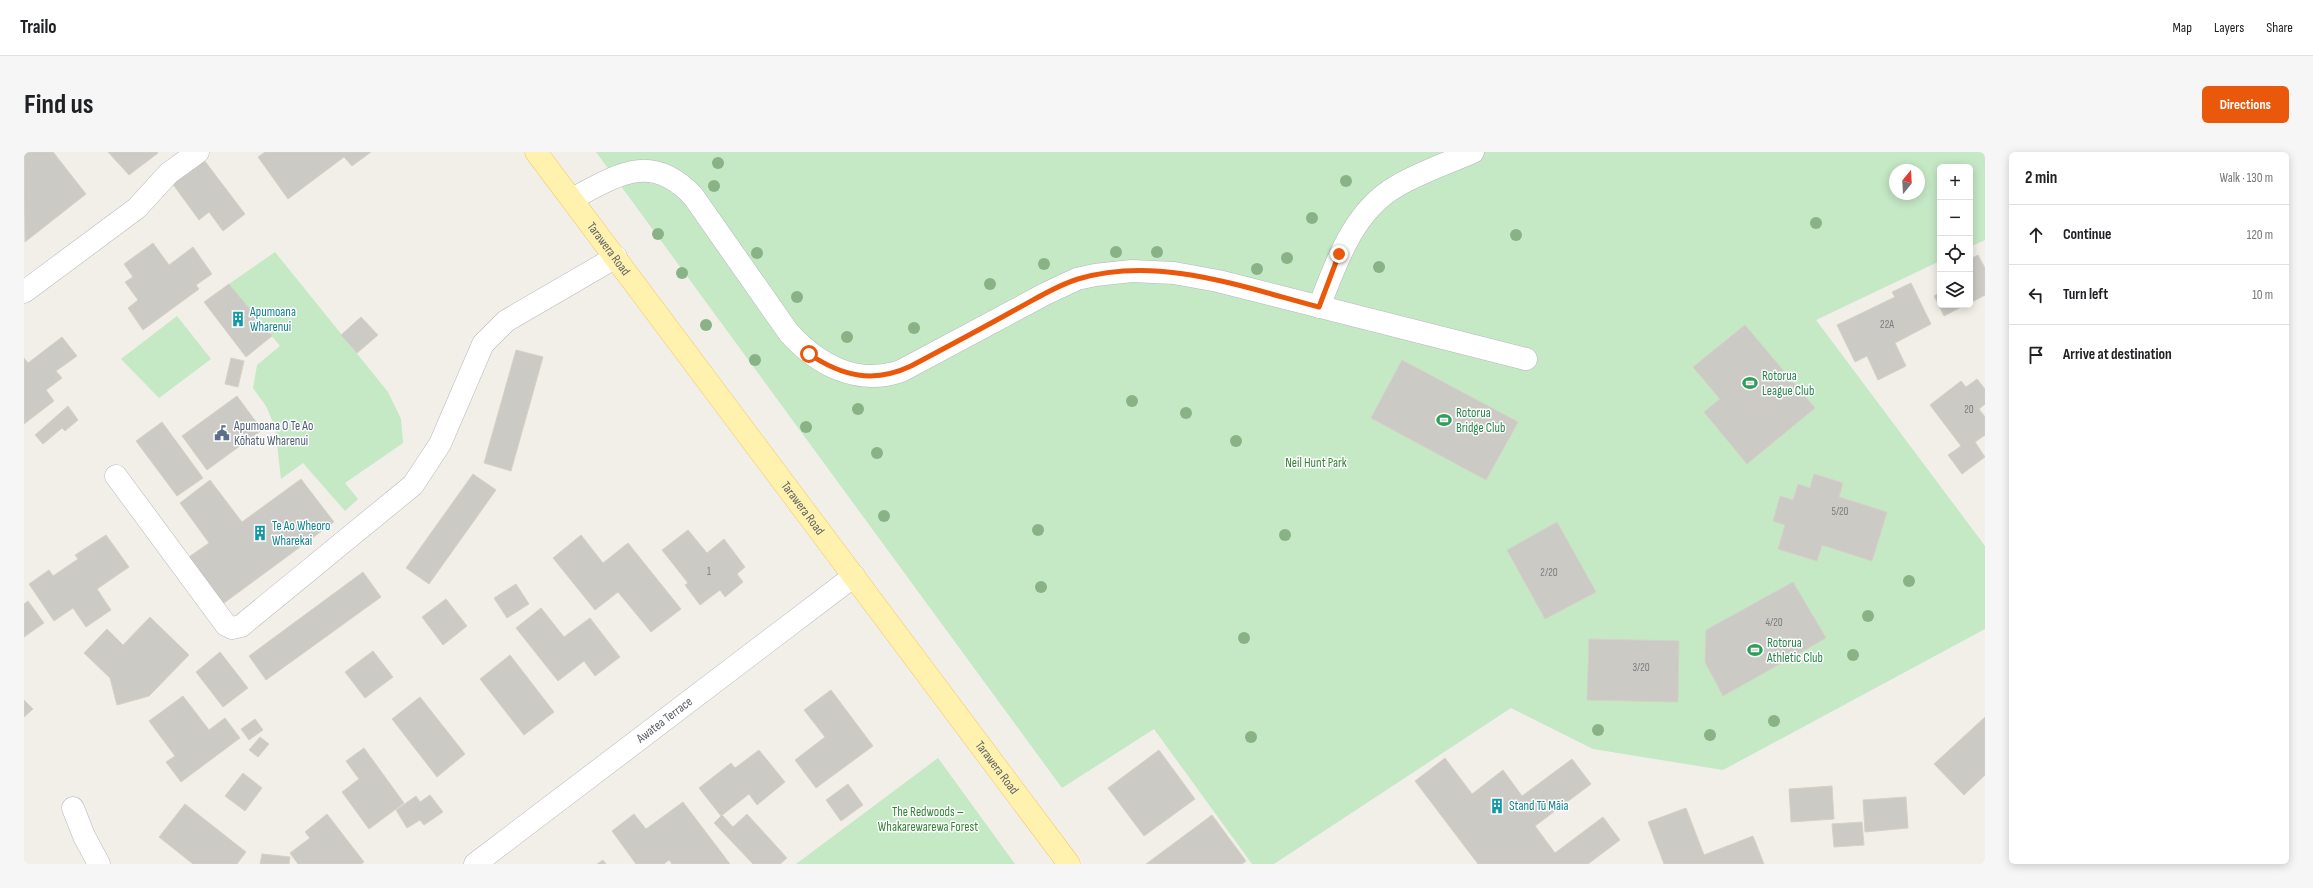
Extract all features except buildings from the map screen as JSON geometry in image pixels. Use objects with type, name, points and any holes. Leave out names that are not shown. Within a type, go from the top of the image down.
[{"type":"main road","name":"Tarawera Road","points":[[536,152],[1069,864]]},
{"type":"street","points":[[24,292],[137,208],[169,173],[198,152]]},
{"type":"street","points":[[1319,307],[1339,254],[1362,215],[1396,186],[1473,152]]},
{"type":"street","points":[[572,199],[625,172],[649,169],[668,173],[676,178],[693,196],[789,333],[809,354],[830,367],[853,374],[879,376],[901,371],[1061,286],[1108,273],[1132,270],[1174,273],[1218,281],[1526,358]]},
{"type":"street","points":[[116,476],[226,625],[232,628],[241,626],[413,485],[440,444],[483,344],[506,321],[616,257]]},
{"type":"street","name":"Awatea Terrace","points":[[474,864],[854,576]]},
{"type":"street","points":[[73,808],[84,836],[99,864]]},
{"type":"green space","name":"Neil Hunt Park","points":[[596,152],[1985,152],[1985,240],[1973,246],[1973,164],[1937,164],[1937,262],[1816,320],[1985,546],[1985,629],[1723,770],[1593,749],[1511,708],[1274,864],[1252,864],[1154,729],[1062,788]]},
{"type":"green space","points":[[275,252],[388,392],[401,419],[403,443],[345,483],[358,499],[345,511],[303,463],[281,479],[275,427],[266,406],[253,388],[257,365],[280,346],[229,284]]},
{"type":"green space","points":[[177,316],[211,359],[159,398],[121,359]]},
{"type":"green space","name":"The Redwoods – Whakarewarewa Forest","points":[[938,758],[1015,864],[796,864]]},
{"type":"place","name":"Apumoana Wharenui","points":[[238,319]]},
{"type":"place","name":"Rotorua League Club","points":[[1750,383]]},
{"type":"place","name":"Rotorua Bridge Club","points":[[1444,420]]},
{"type":"place","name":"Apumoana O Te Ao Kōhatu Wharenui","points":[[222,433]]},
{"type":"place","name":"Te Ao Wheoro Wharekai","points":[[260,533]]},
{"type":"place","name":"Rotorua Athletic Club","points":[[1755,650]]},
{"type":"place","name":"Stand Tū Māia","points":[[1497,806]]},
{"type":"route","points":[[809,354],[830,367],[841,371],[866,376],[889,375],[911,366],[1061,286],[1095,275],[1132,270],[1174,273],[1218,281],[1319,307],[1339,254]]}]
